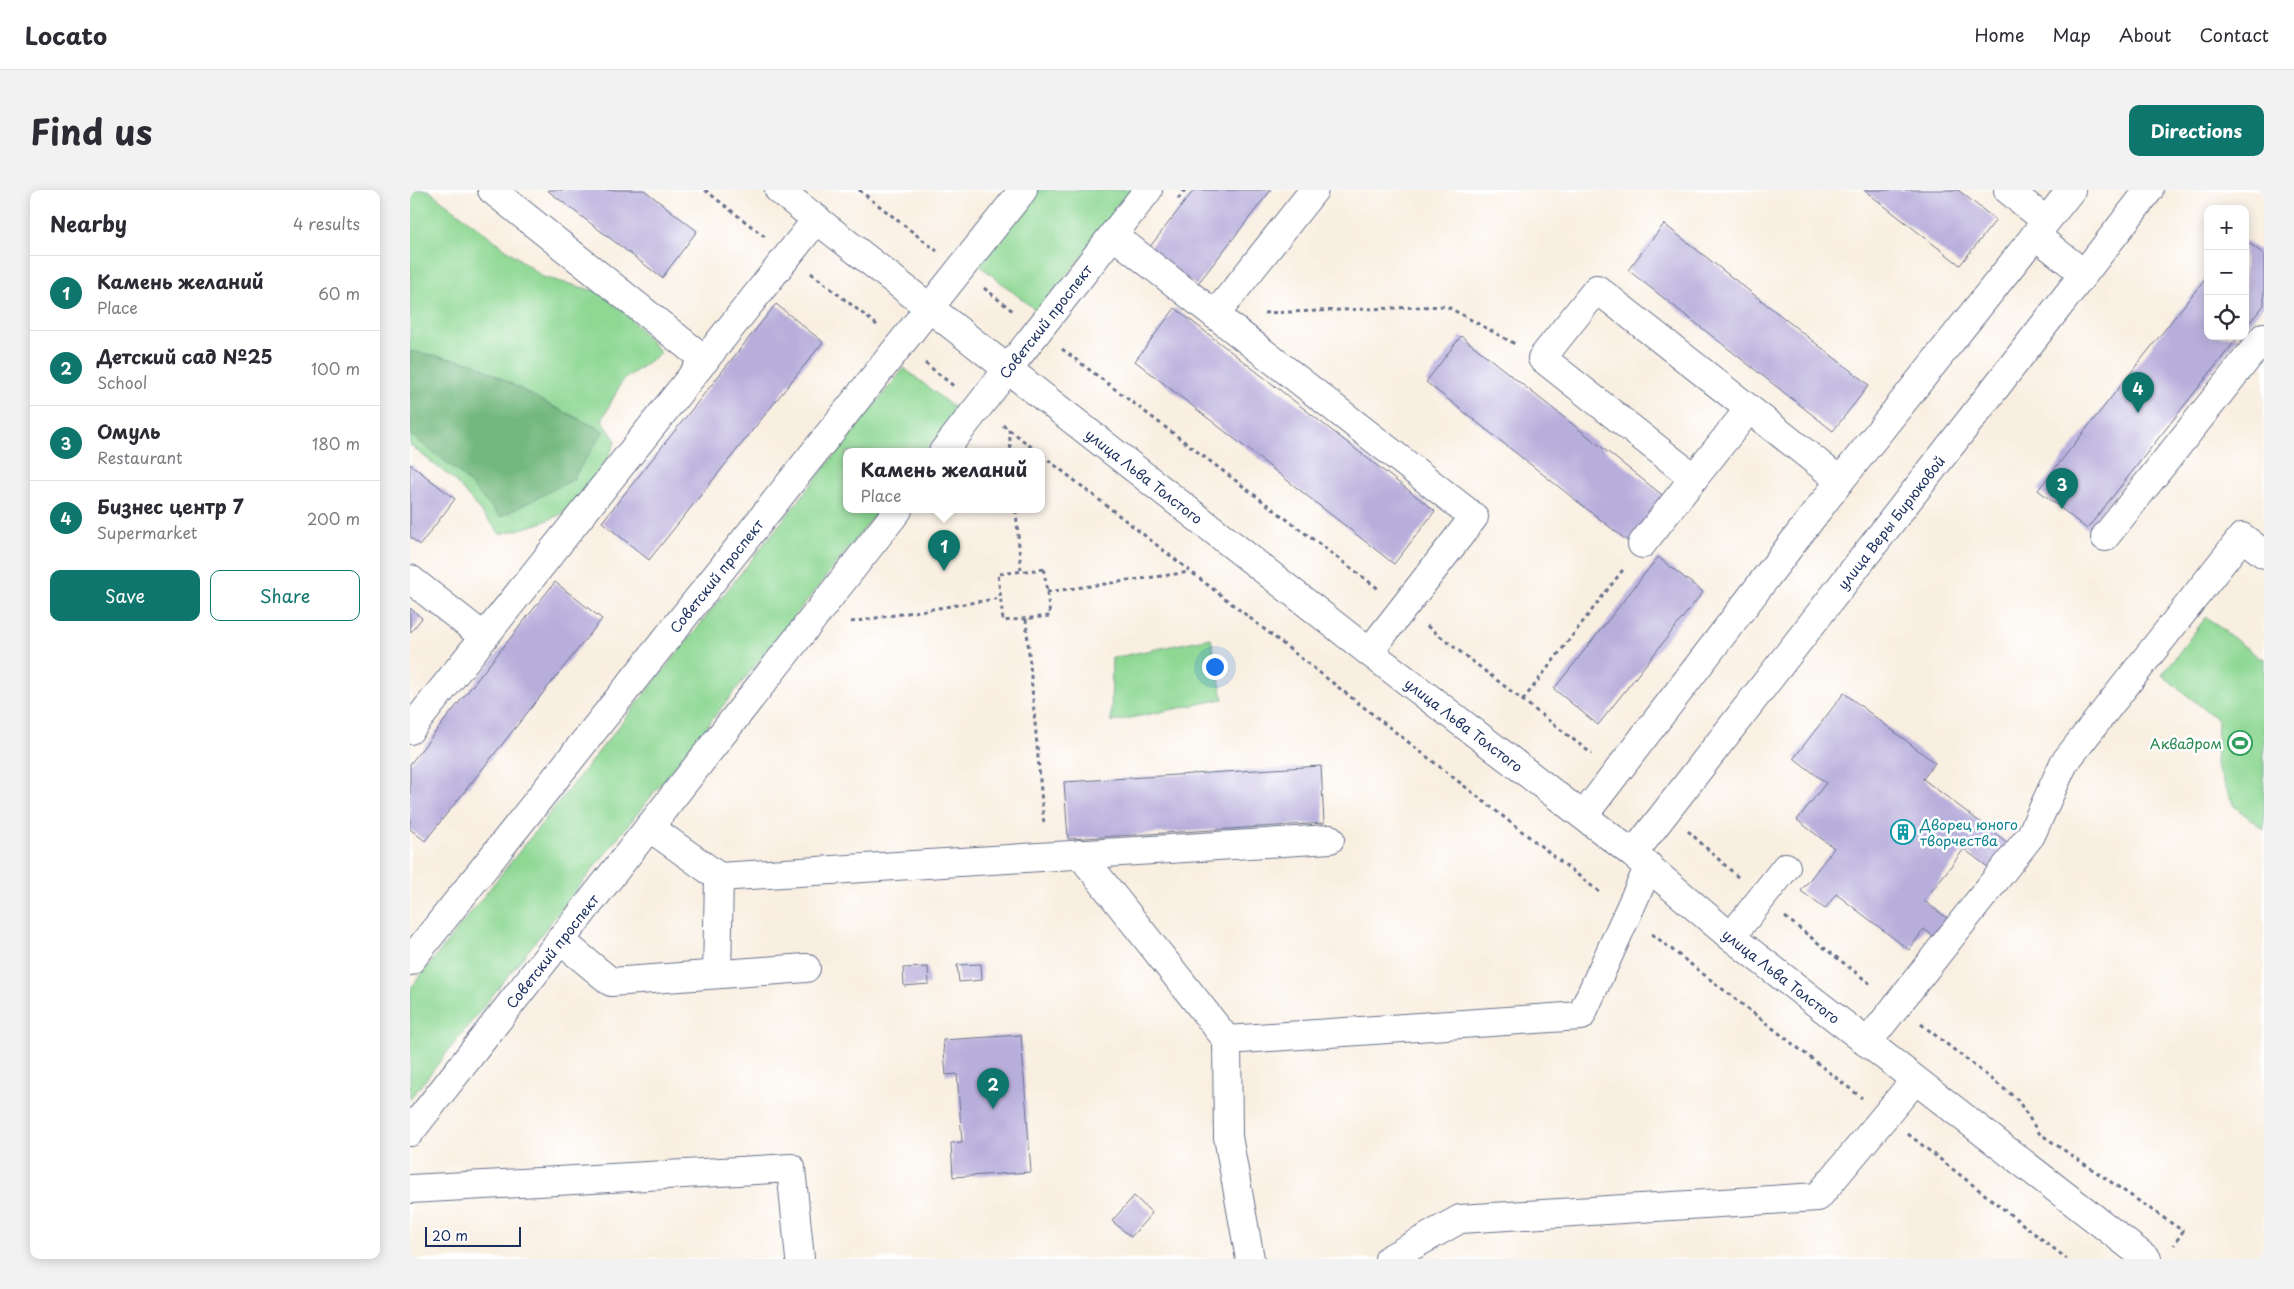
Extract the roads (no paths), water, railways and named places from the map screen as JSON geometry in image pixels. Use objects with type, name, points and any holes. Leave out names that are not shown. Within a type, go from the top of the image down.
[{"type":"street","points":[[492,190],[705,360]]},
{"type":"street","name":"улица Льва Толстого","points":[[779,190],[1369,652],[1584,815],[1641,860],[1731,937],[1915,1080],[2159,1254]]},
{"type":"street","name":"Советский проспект","points":[[410,961],[1023,190]]},
{"type":"street","name":"Советский проспект","points":[[946,448],[1148,190]]},
{"type":"street","points":[[1215,315],[1314,190]]},
{"type":"street","points":[[2008,190],[2083,274]]},
{"type":"street","points":[[1584,815],[1840,481],[2071,190]]},
{"type":"street","name":"улица Веры Бирюковой","points":[[1227,1040],[1581,1016],[1628,914],[1641,860],[1665,813],[2149,190]]},
{"type":"street","points":[[413,720],[484,637],[817,220]]},
{"type":"street","points":[[1113,235],[1474,517],[1369,652]]},
{"type":"street","points":[[1694,478],[1542,358],[1598,289],[1840,481]]},
{"type":"street","points":[[2106,537],[2264,337]]},
{"type":"street","points":[[1642,544],[1749,409]]},
{"type":"street","name":"Советский проспект","points":[[410,1132],[896,513]]},
{"type":"street","points":[[1868,1043],[2031,835],[2064,763],[2242,537],[2264,554]]},
{"type":"street","points":[[410,579],[484,637]]},
{"type":"street","points":[[649,827],[719,877],[1330,839]]},
{"type":"street","points":[[1080,854],[1227,1040],[1228,1137],[1250,1259]]},
{"type":"street","points":[[1731,937],[1786,867]]},
{"type":"street","points":[[717,974],[719,877]]},
{"type":"street","points":[[560,940],[611,982],[806,968]]},
{"type":"street","points":[[1389,1259],[1460,1220],[1818,1197],[1915,1080]]},
{"type":"street","points":[[410,1189],[791,1168],[800,1259]]},
{"type":"place","name":"Бизнес центр 7","points":[[2138,413]]},
{"type":"place","name":"Омуль","points":[[2062,509]]},
{"type":"place","name":"Камень желаний","points":[[944,571]]},
{"type":"place","name":"Аквадром","points":[[2240,743]]},
{"type":"place","name":"Дворец юного творчества","points":[[1903,832]]},
{"type":"place","name":"Детский сад №25","points":[[993,1109]]}]
